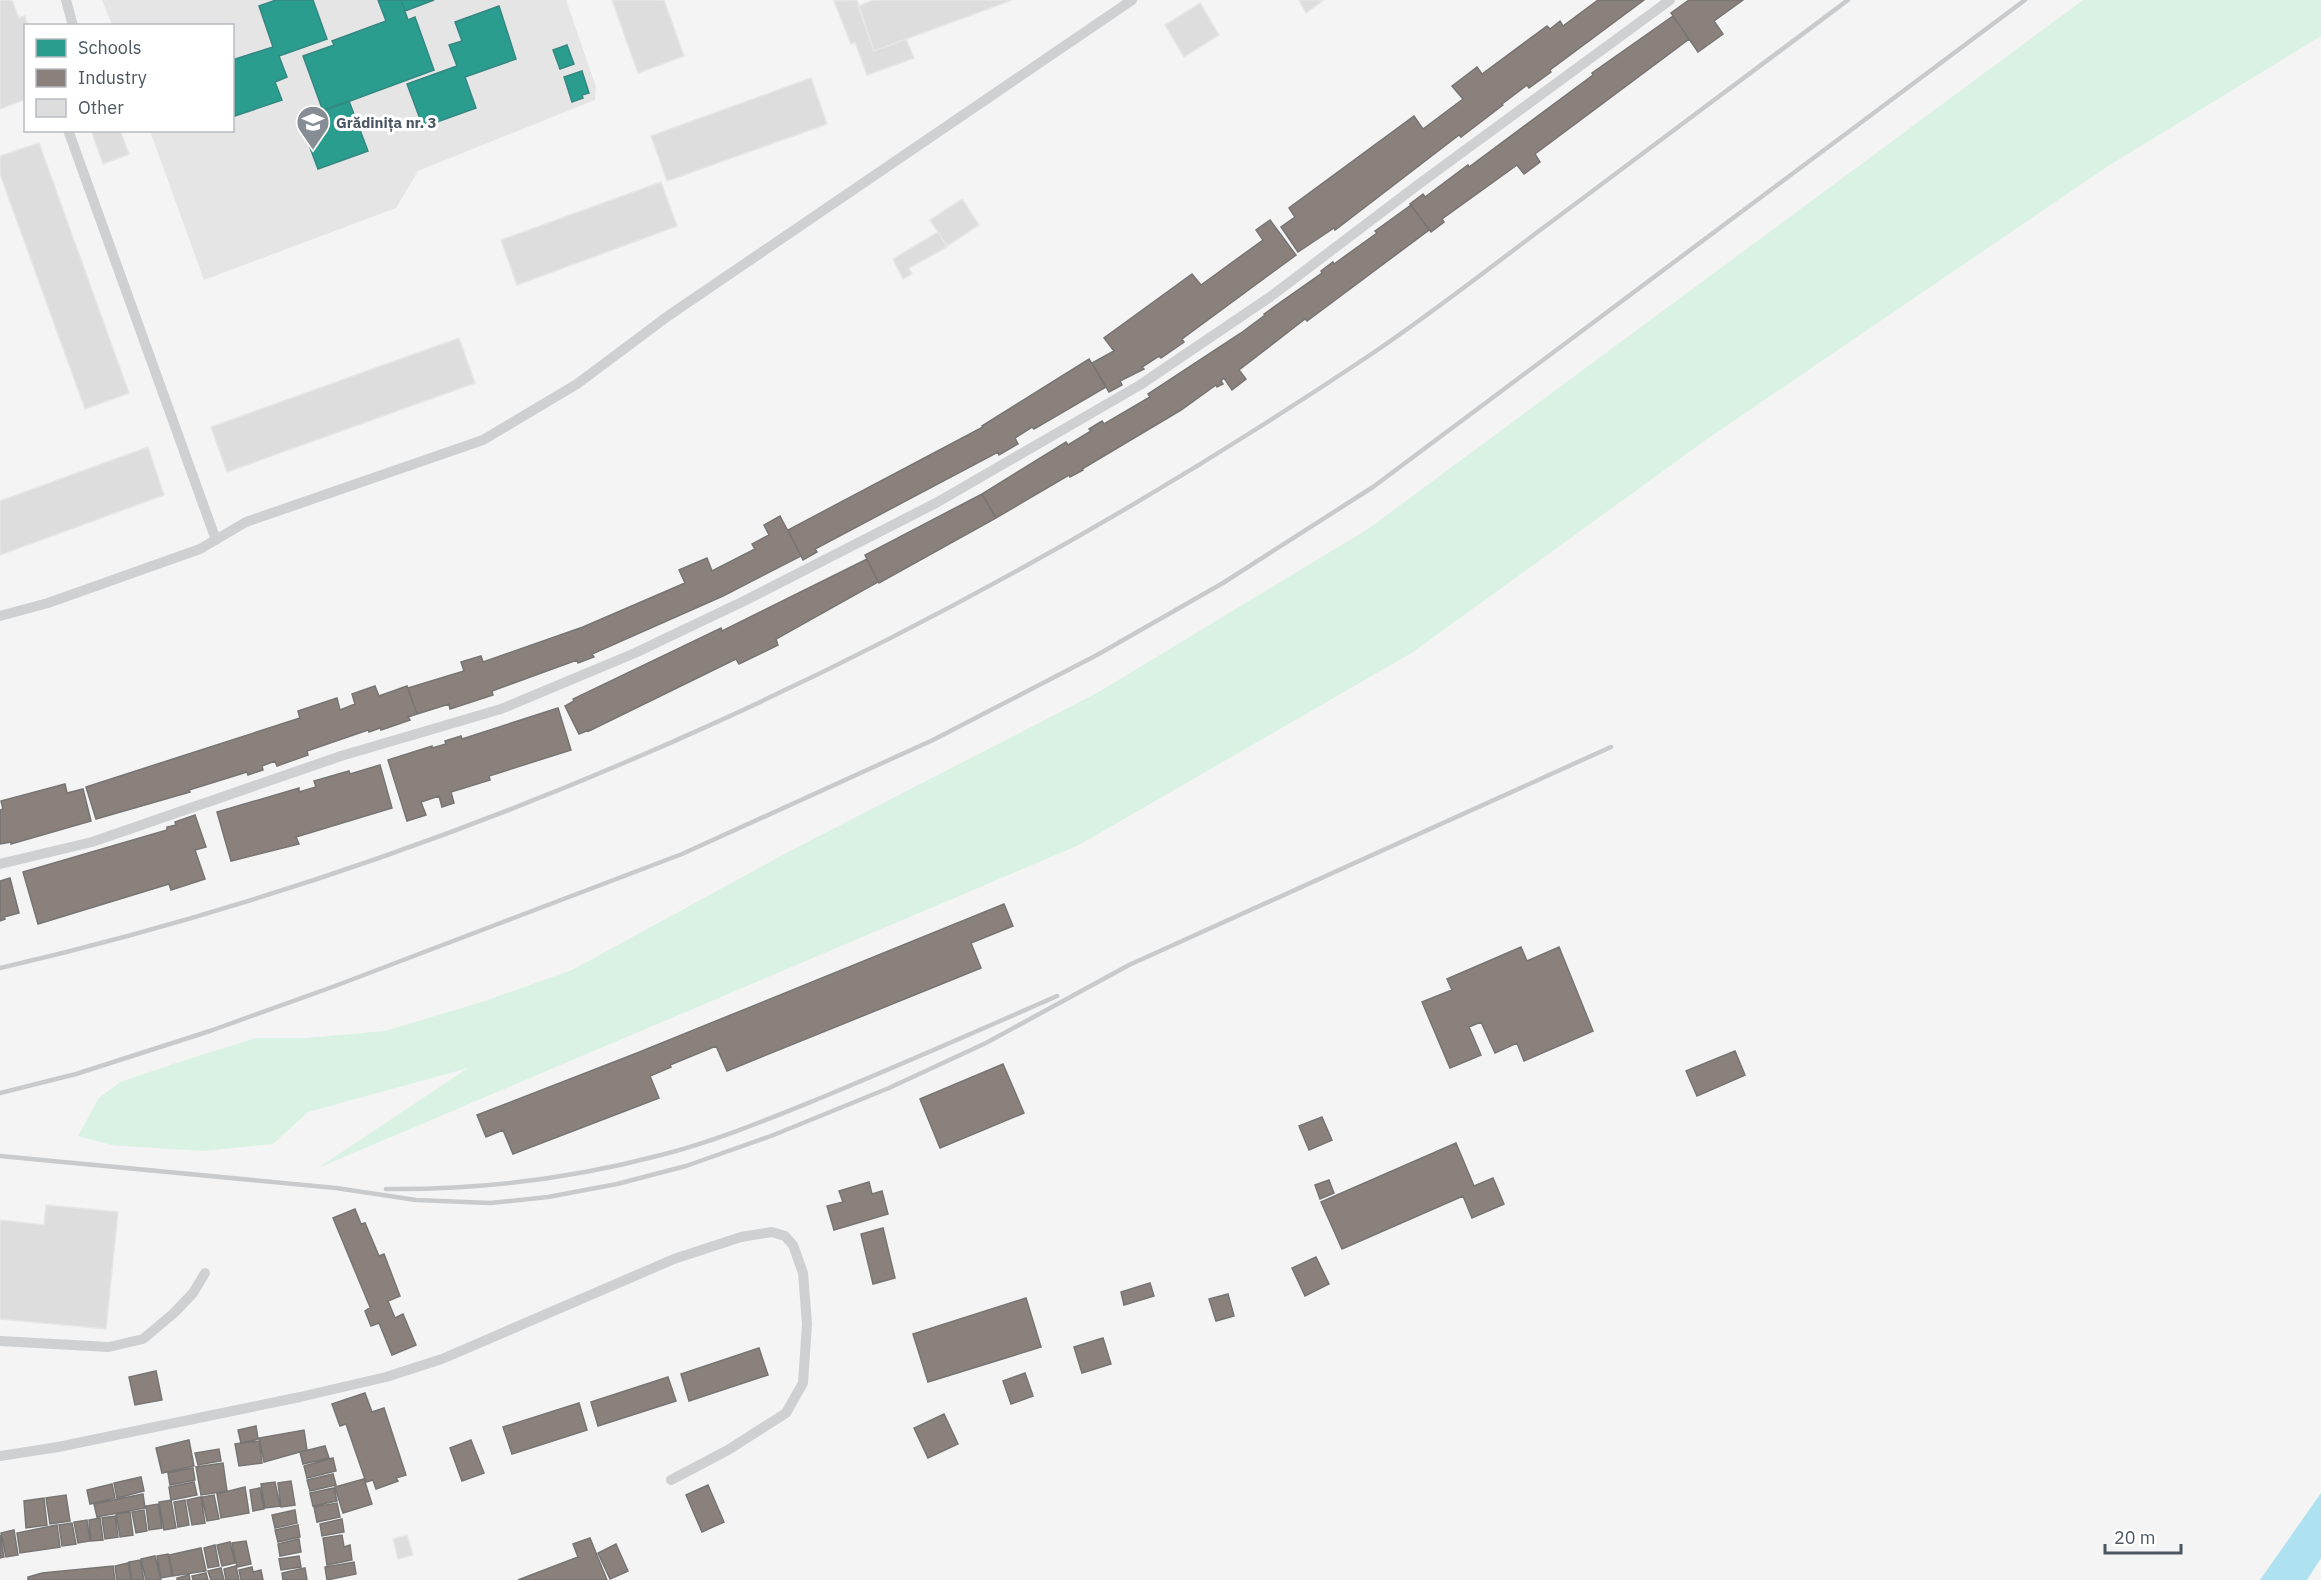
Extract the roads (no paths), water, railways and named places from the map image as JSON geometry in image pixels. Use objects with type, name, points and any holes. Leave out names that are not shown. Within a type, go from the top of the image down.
[{"type":"lane","points":[[66,0],[72,24]]},
{"type":"lane","points":[[0,616],[48,603],[200,549],[246,522],[483,440],[577,384],[668,316],[1132,0]]},
{"type":"lane","points":[[0,864],[92,842],[341,756],[523,700],[635,653],[936,502],[1140,386],[1270,297],[1419,184],[1670,0]]},
{"type":"lane","points":[[69,132],[216,540]]},
{"type":"lane","points":[[0,1456],[277,1402],[386,1377],[442,1359],[674,1259],[741,1237],[772,1232],[785,1236],[793,1245],[803,1273],[807,1324],[803,1383],[786,1413],[728,1450],[671,1480]]},
{"type":"lane","points":[[0,1341],[109,1347],[143,1339],[174,1313],[193,1293],[205,1273]]},
{"type":"water","points":[[2321,1493],[2321,1558],[2307,1580],[2260,1580]]},
{"type":"railway","points":[[0,968],[182,921],[361,864],[537,799],[709,725],[879,644],[1044,556],[1206,460],[1364,359],[1455,295],[1848,0]]},
{"type":"railway","points":[[0,1093],[76,1074],[210,1031],[682,854],[933,740],[1097,655],[1223,583],[1373,487],[2025,0]]},
{"type":"railway","points":[[0,1156],[336,1188],[416,1200],[490,1203],[548,1197],[617,1184],[686,1166],[771,1136],[889,1088],[986,1043],[1129,965],[1611,747]]},
{"type":"railway","points":[[386,1189],[490,1185],[559,1177],[682,1149],[743,1129],[823,1097],[1057,996]]},
{"type":"place","name":"Grădinița nr. 3","points":[[313,151]]}]
